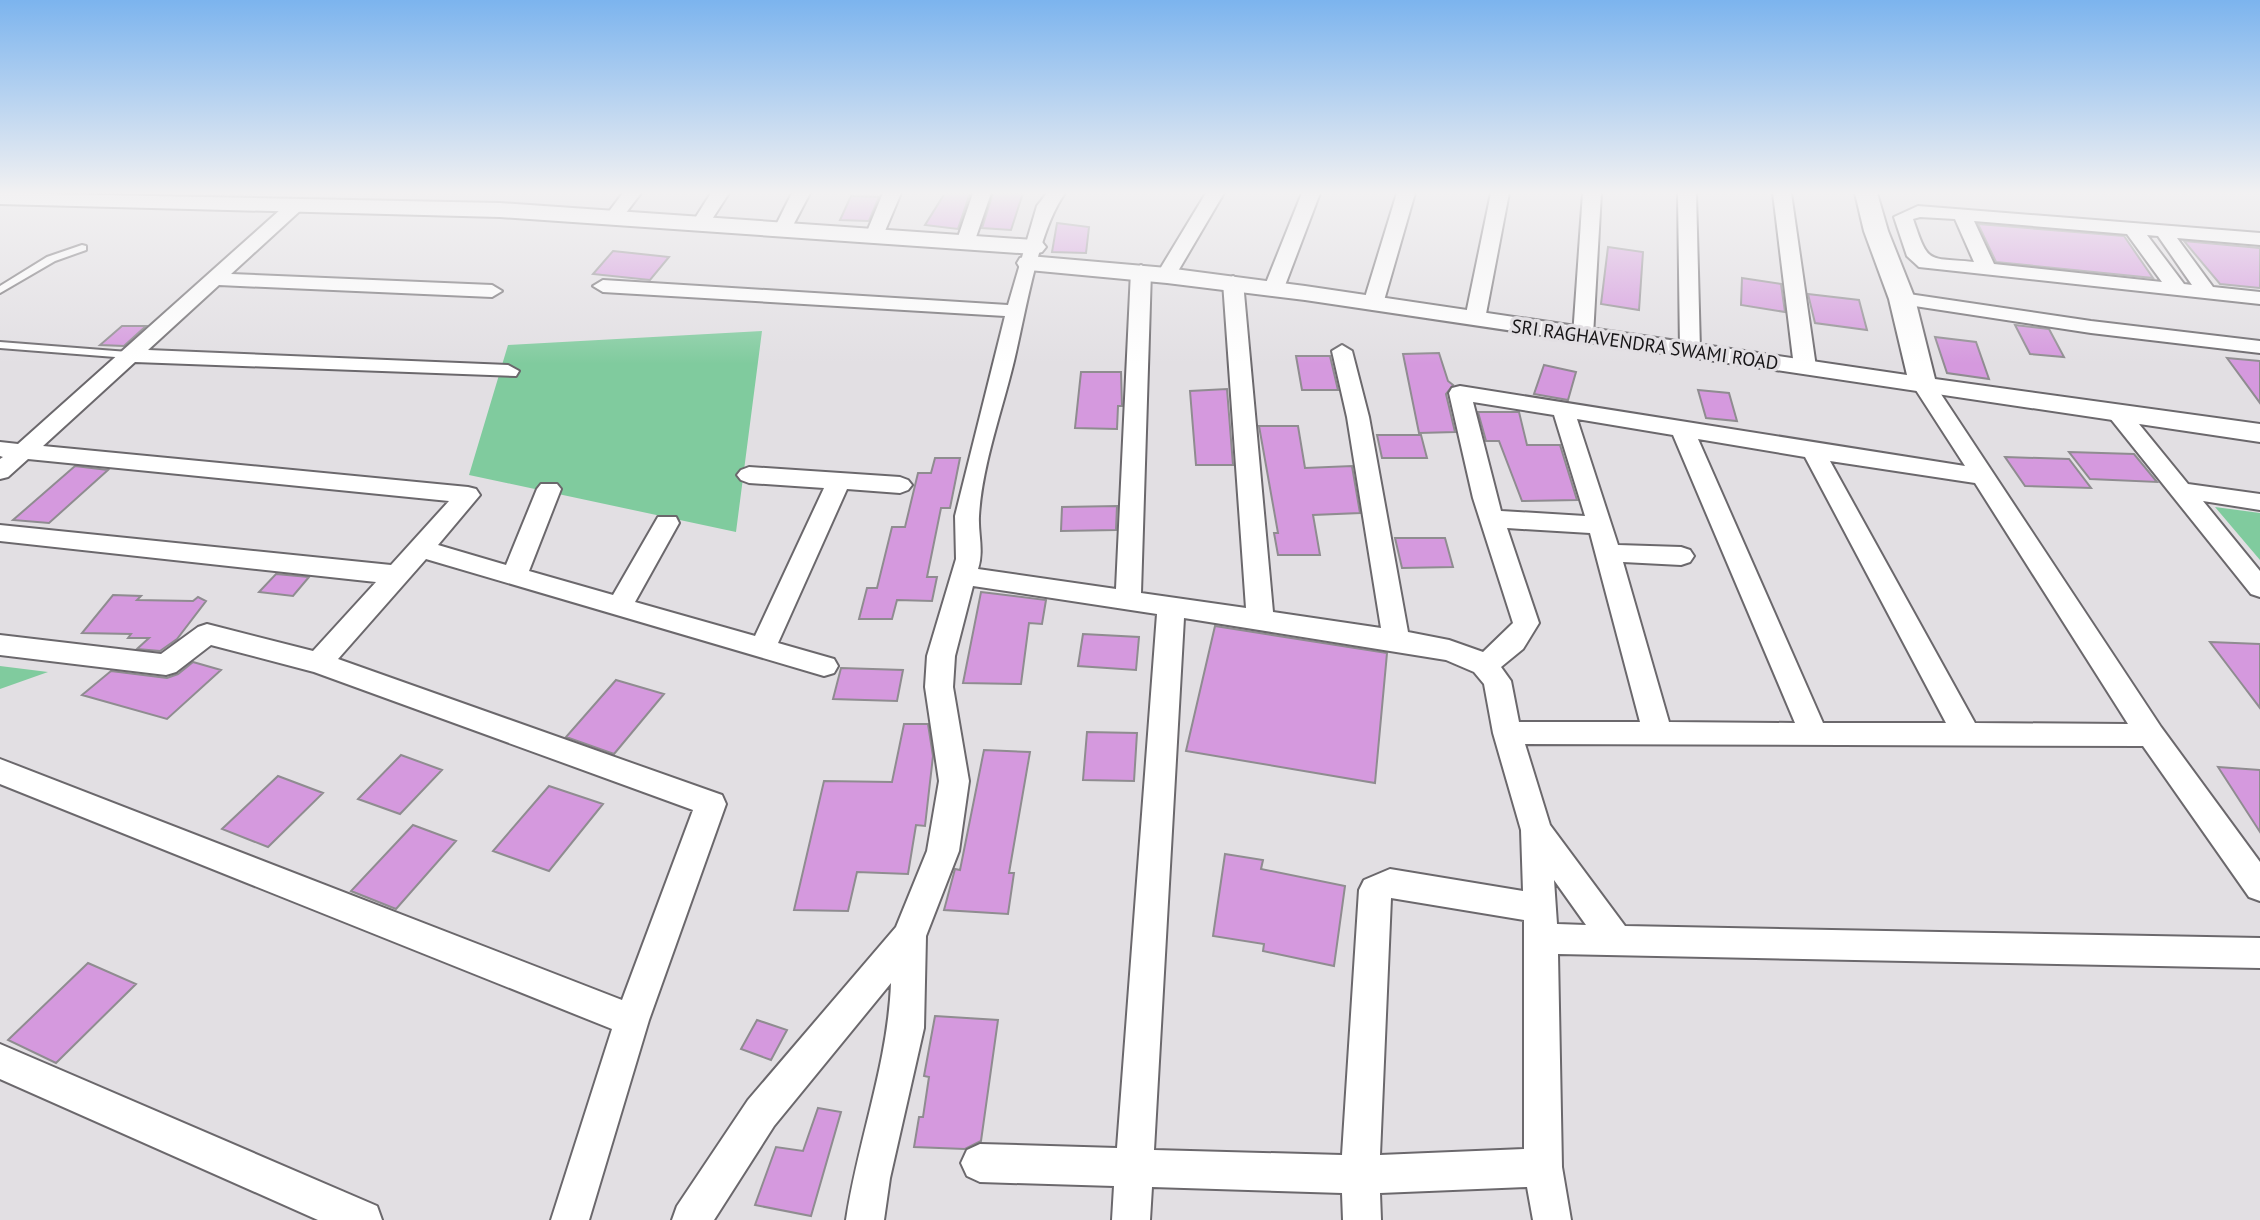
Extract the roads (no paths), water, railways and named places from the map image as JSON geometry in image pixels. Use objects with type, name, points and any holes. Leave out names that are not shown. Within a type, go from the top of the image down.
[{"type":"street","points":[[0,472],[12,450],[128,355],[246,250]]},
{"type":"street","name":"SRI RAGHAVENDRA SWAMI ROAD","points":[[1009,250],[2260,433]]},
{"type":"street","points":[[691,1220],[761,1113],[909,936],[943,851],[954,781],[939,687],[945,634],[966,576],[969,559],[967,516],[970,500],[1014,311],[1033,250]]},
{"type":"street","points":[[1167,274],[1181,250]]},
{"type":"street","points":[[1274,288],[1289,250]]},
{"type":"street","points":[[1373,304],[1389,250]]},
{"type":"street","points":[[1475,319],[1489,250]]},
{"type":"street","points":[[1583,336],[1588,250]]},
{"type":"street","points":[[1688,250],[1690,350]]},
{"type":"street","points":[[1790,250],[1805,367]]},
{"type":"street","points":[[1883,250],[1902,299],[1923,384],[2151,735],[2260,887]]},
{"type":"street","points":[[1914,250],[1916,256],[1926,263],[2260,298]]},
{"type":"street","points":[[1978,250],[1988,271]]},
{"type":"street","points":[[2148,250],[2178,290]]},
{"type":"street","points":[[2177,250],[2207,293]]},
{"type":"street","points":[[1128,601],[1141,271]]},
{"type":"street","points":[[214,279],[492,291]]},
{"type":"street","points":[[1233,282],[1260,620]]},
{"type":"street","points":[[603,286],[1014,311]]},
{"type":"street","points":[[1902,299],[2091,327],[2260,347]]},
{"type":"street","points":[[920,326],[929,305]]},
{"type":"street","points":[[1342,351],[1358,417],[1396,640]]},
{"type":"street","points":[[128,355],[508,371]]},
{"type":"street","points":[[1484,665],[1499,656],[1520,635],[1526,623],[1492,519],[1460,393],[1981,476]]},
{"type":"street","points":[[1563,409],[1600,525],[1658,734]]},
{"type":"street","points":[[2118,413],[2260,588]]},
{"type":"street","points":[[1682,429],[1814,734]]},
{"type":"street","points":[[12,450],[468,495],[319,663]]},
{"type":"street","points":[[1813,451],[1966,734]]},
{"type":"street","points":[[749,475],[900,485]]},
{"type":"street","points":[[762,649],[838,482]]},
{"type":"street","points":[[514,576],[549,489]]},
{"type":"street","points":[[2179,490],[2260,502]]},
{"type":"street","points":[[1492,519],[1600,525]]},
{"type":"street","points":[[619,607],[667,523]]},
{"type":"street","points":[[0,533],[398,575]]},
{"type":"street","points":[[421,549],[824,666]]},
{"type":"street","points":[[1608,553],[1682,556]]},
{"type":"street","points":[[966,576],[1396,640],[1449,650],[1484,665],[1497,681],[1507,733],[1536,830],[1543,1167],[1552,1220]]},
{"type":"street","points":[[1131,1220],[1171,607]]},
{"type":"street","points":[[0,645],[166,665],[207,634],[319,663],[711,804],[632,1020],[570,1220]]},
{"type":"street","points":[[1507,733],[2151,735]]},
{"type":"street","points":[[0,771],[632,1020]]},
{"type":"street","points":[[1536,830],[1616,940]]},
{"type":"street","points":[[1362,1220],[1360,1175],[1375,890],[1390,883],[1540,924],[1616,940],[2260,953]]},
{"type":"street","points":[[865,1220],[871,1178],[907,1028],[909,936]]},
{"type":"street","points":[[0,1061],[363,1220]]},
{"type":"street","points":[[980,1163],[1360,1175],[1543,1167]]},
{"type":"lane","points":[[0,290],[51,259],[77,250]]},
{"type":"lane","points":[[0,345],[128,355]]}]
